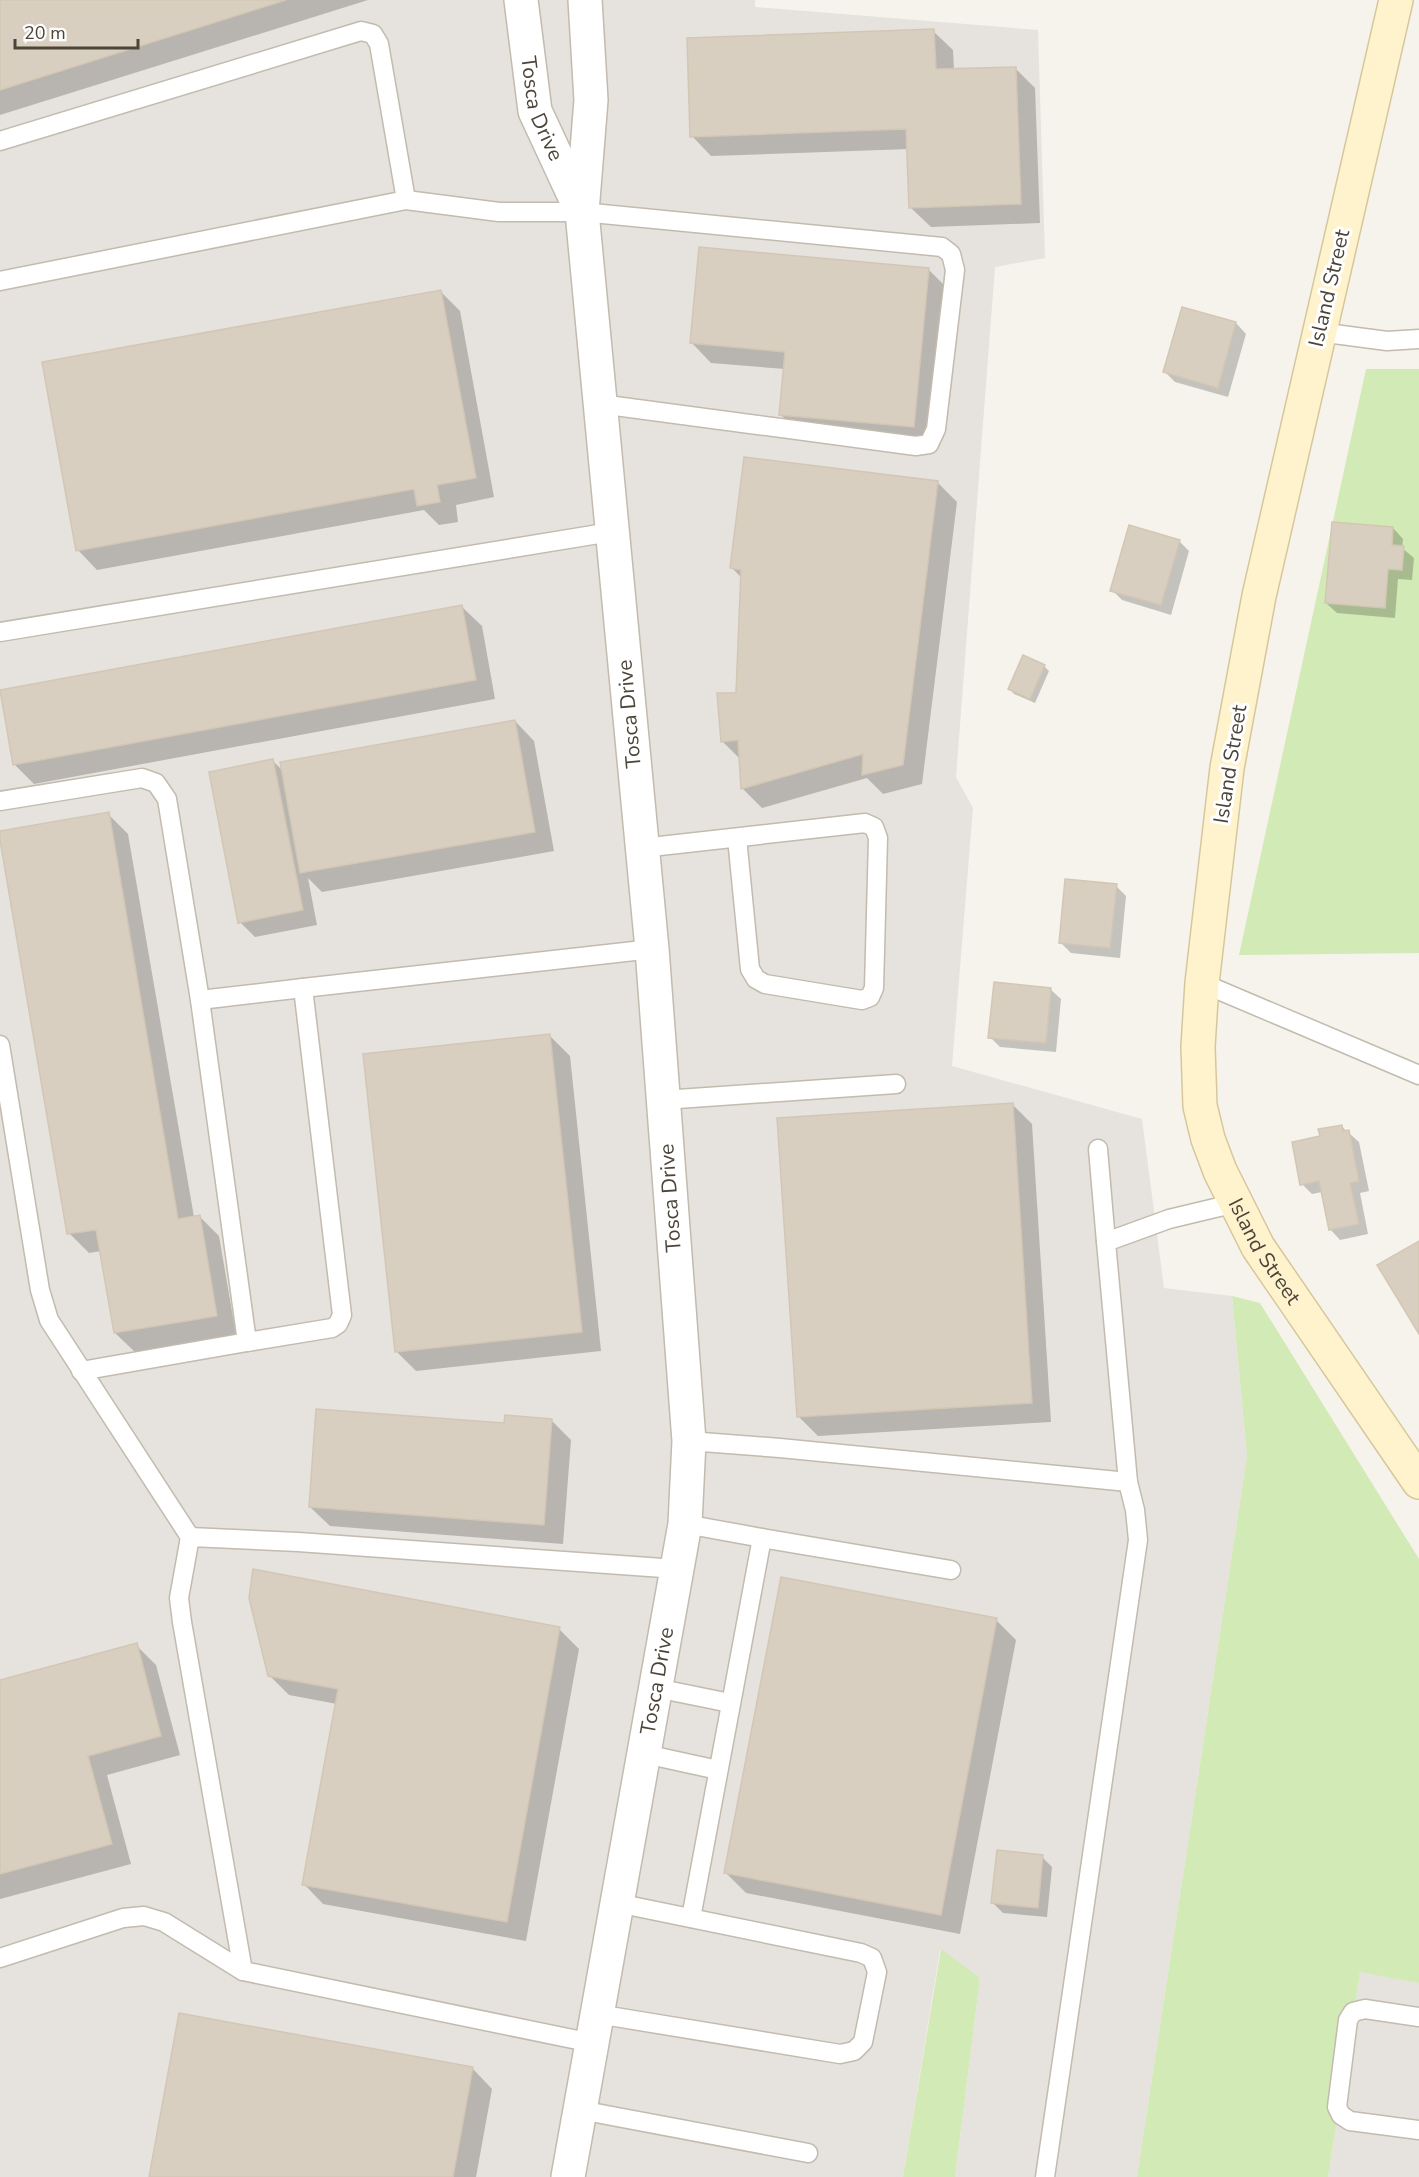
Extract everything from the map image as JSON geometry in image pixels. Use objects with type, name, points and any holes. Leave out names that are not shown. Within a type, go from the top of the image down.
[{"type":"street","name":"Tosca Drive","points":[[521,0],[535,111],[582,212]]},
{"type":"street","name":"Tosca Drive","points":[[568,2177],[685,1524],[689,1441],[652,949],[582,212],[591,100],[585,0]]},
{"type":"street","name":"Island Street","points":[[1395,0],[1259,596],[1227,768],[1202,983],[1198,1047],[1200,1106],[1208,1139],[1258,1247],[1419,1482]]},
{"type":"lane","points":[[0,141],[361,31],[373,34],[379,44],[406,200]]},
{"type":"lane","points":[[0,281],[406,200],[499,212],[582,212],[942,247],[951,254],[954,270],[936,429],[929,444],[916,446],[600,405]]},
{"type":"lane","points":[[1319,332],[1387,341],[1419,339]]},
{"type":"lane","points":[[0,632],[611,532]]},
{"type":"lane","points":[[0,801],[142,778],[156,783],[167,799],[200,1000],[247,1342]]},
{"type":"lane","points":[[642,848],[865,823],[874,827],[878,838],[874,988],[870,997],[862,1000],[765,984],[756,979],[750,969],[737,838]]},
{"type":"lane","points":[[200,1000],[652,949]]},
{"type":"lane","points":[[1202,983],[1419,1075]]},
{"type":"lane","points":[[81,1371],[332,1328],[338,1324],[342,1315],[303,988]]},
{"type":"lane","points":[[0,1045],[40,1290],[49,1320],[190,1537],[179,1598],[243,1971]]},
{"type":"lane","points":[[663,1100],[896,1084]]},
{"type":"lane","points":[[1045,2177],[1138,1540],[1135,1510],[1128,1482],[1098,1149]]},
{"type":"lane","points":[[1106,1242],[1169,1219],[1236,1203]]},
{"type":"lane","points":[[689,1441],[1128,1482]]},
{"type":"lane","points":[[685,1524],[951,1570]]},
{"type":"lane","points":[[190,1537],[298,1542],[677,1569]]},
{"type":"lane","points":[[691,1918],[762,1538]]},
{"type":"lane","points":[[656,1688],[730,1703]]},
{"type":"lane","points":[[645,1754],[718,1770]]},
{"type":"lane","points":[[0,1958],[123,1918],[144,1916],[164,1922],[243,1971],[594,2028],[840,2054],[854,2051],[863,2042],[877,1972],[872,1958],[861,1953],[617,1902]]},
{"type":"lane","points":[[1419,2017],[1365,2009],[1353,2012],[1348,2020],[1337,2107],[1341,2115],[1350,2121],[1419,2130]]},
{"type":"lane","points":[[579,2110],[808,2153]]},
{"type":"shaded area","points":[[0,0],[755,0],[755,7],[1038,30],[1045,258],[995,267],[956,777],[973,808],[952,1066],[1142,1119],[1164,1288],[1232,1296],[1247,1456],[1137,2177],[955,2177],[980,1978],[940,1950],[903,2177],[0,2177]]},
{"type":"shaded area","points":[[1360,1971],[1419,1983],[1419,2177],[1328,2177]]},
{"type":"green space","points":[[1366,369],[1419,369],[1419,953],[1239,955]]},
{"type":"green space","points":[[1232,1296],[1260,1303],[1419,1559],[1419,1983],[1360,1972],[1328,2177],[1137,2177],[1247,1456]]},
{"type":"green space","points":[[941,1949],[980,1978],[955,2177],[903,2177]]},
{"type":"building","points":[[0,0],[286,0],[0,90]]},
{"type":"building","points":[[934,29],[936,69],[1016,67],[1021,204],[909,208],[906,129],[690,137],[687,38]]},
{"type":"building","points":[[699,247],[929,268],[914,427],[779,415],[785,352],[690,343]]},
{"type":"building","points":[[441,290],[476,478],[437,485],[440,502],[417,506],[414,489],[76,551],[42,362]]},
{"type":"building","points":[[1182,307],[1236,322],[1218,388],[1163,372]]},
{"type":"building","points":[[744,457],[938,481],[903,765],[862,775],[863,754],[741,789],[738,740],[721,742],[717,693],[736,693],[741,570],[730,568]]},
{"type":"building","points":[[1332,522],[1393,527],[1392,545],[1404,546],[1402,570],[1388,569],[1385,608],[1325,603]]},
{"type":"building","points":[[1129,525],[1180,540],[1161,605],[1110,591]]},
{"type":"building","points":[[462,605],[476,680],[13,765],[0,690]]},
{"type":"building","points":[[1023,655],[1045,665],[1030,699],[1008,689]]},
{"type":"building","points":[[515,720],[535,832],[300,873],[280,762]]},
{"type":"building","points":[[273,759],[303,910],[238,923],[209,772]]},
{"type":"building","points":[[109,812],[178,1219],[200,1215],[217,1316],[114,1333],[96,1230],[67,1234],[0,840],[0,831]]},
{"type":"building","points":[[1065,879],[1117,884],[1110,948],[1059,943]]},
{"type":"building","points":[[994,982],[1051,988],[1046,1043],[988,1038]]},
{"type":"building","points":[[550,1034],[582,1332],[395,1352],[363,1054]]},
{"type":"building","points":[[1013,1103],[1032,1403],[797,1417],[777,1118]]},
{"type":"building","points":[[1342,1125],[1343,1131],[1349,1130],[1359,1181],[1350,1183],[1359,1224],[1329,1230],[1319,1181],[1300,1185],[1292,1142],[1320,1136],[1318,1129]]},
{"type":"building","points":[[1419,1241],[1419,1334],[1377,1265]]},
{"type":"building","points":[[316,1409],[504,1423],[505,1415],[552,1419],[544,1525],[309,1507]]},
{"type":"building","points":[[253,1569],[560,1627],[507,1922],[302,1885],[338,1689],[268,1676],[249,1598]]},
{"type":"building","points":[[781,1577],[997,1618],[941,1915],[724,1873]]},
{"type":"building","points":[[137,1643],[161,1736],[88,1756],[112,1844],[0,1874],[0,1680]]},
{"type":"building","points":[[997,1850],[1043,1855],[1038,1908],[991,1903]]},
{"type":"building","points":[[179,2013],[473,2067],[453,2177],[149,2177]]}]
